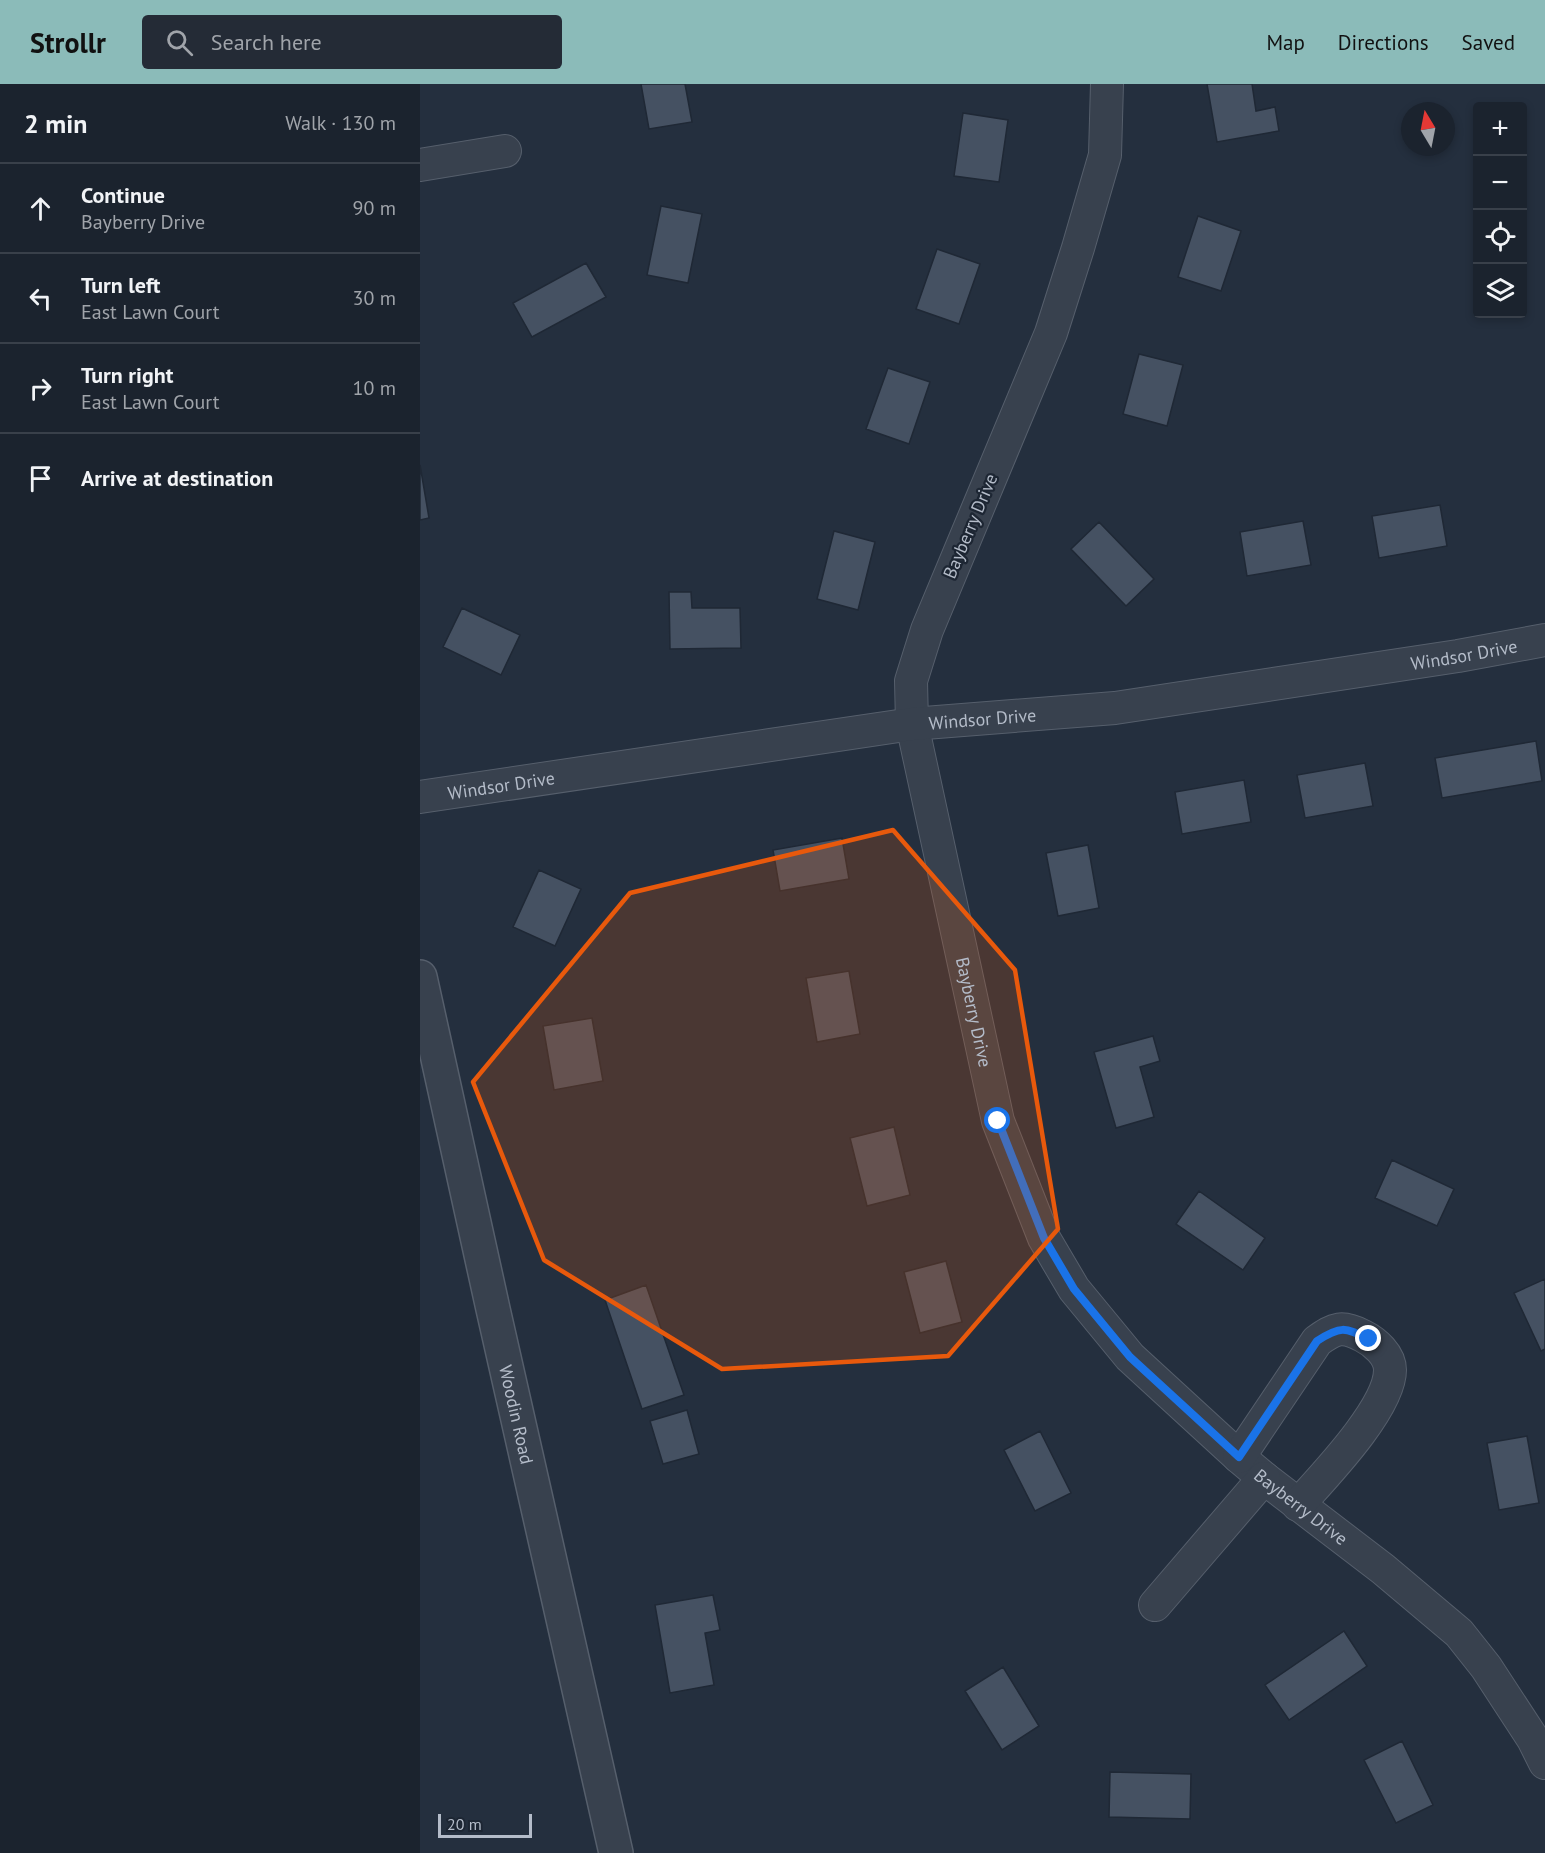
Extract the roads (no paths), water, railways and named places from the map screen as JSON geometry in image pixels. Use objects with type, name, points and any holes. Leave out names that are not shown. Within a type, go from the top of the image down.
[{"type":"street","name":"Bayberry Drive","points":[[1107,84],[1105,155],[1051,333],[927,630],[911,681],[912,724],[998,1121],[1044,1238],[1074,1289],[1130,1357],[1264,1478],[1383,1569],[1459,1633],[1486,1666],[1533,1739],[1545,1763]]},
{"type":"street","points":[[420,165],[505,151]]},
{"type":"street","name":"Windsor Drive","points":[[420,797],[912,724],[1115,708],[1458,656],[1545,640]]},
{"type":"street","name":"Woodin Road","points":[[420,977],[616,1853]]},
{"type":"street","points":[[1239,1457],[1317,1341],[1341,1328],[1369,1339],[1384,1353],[1390,1367],[1389,1383],[1362,1431],[1298,1505]]},
{"type":"street","points":[[1155,1605],[1264,1478]]}]
